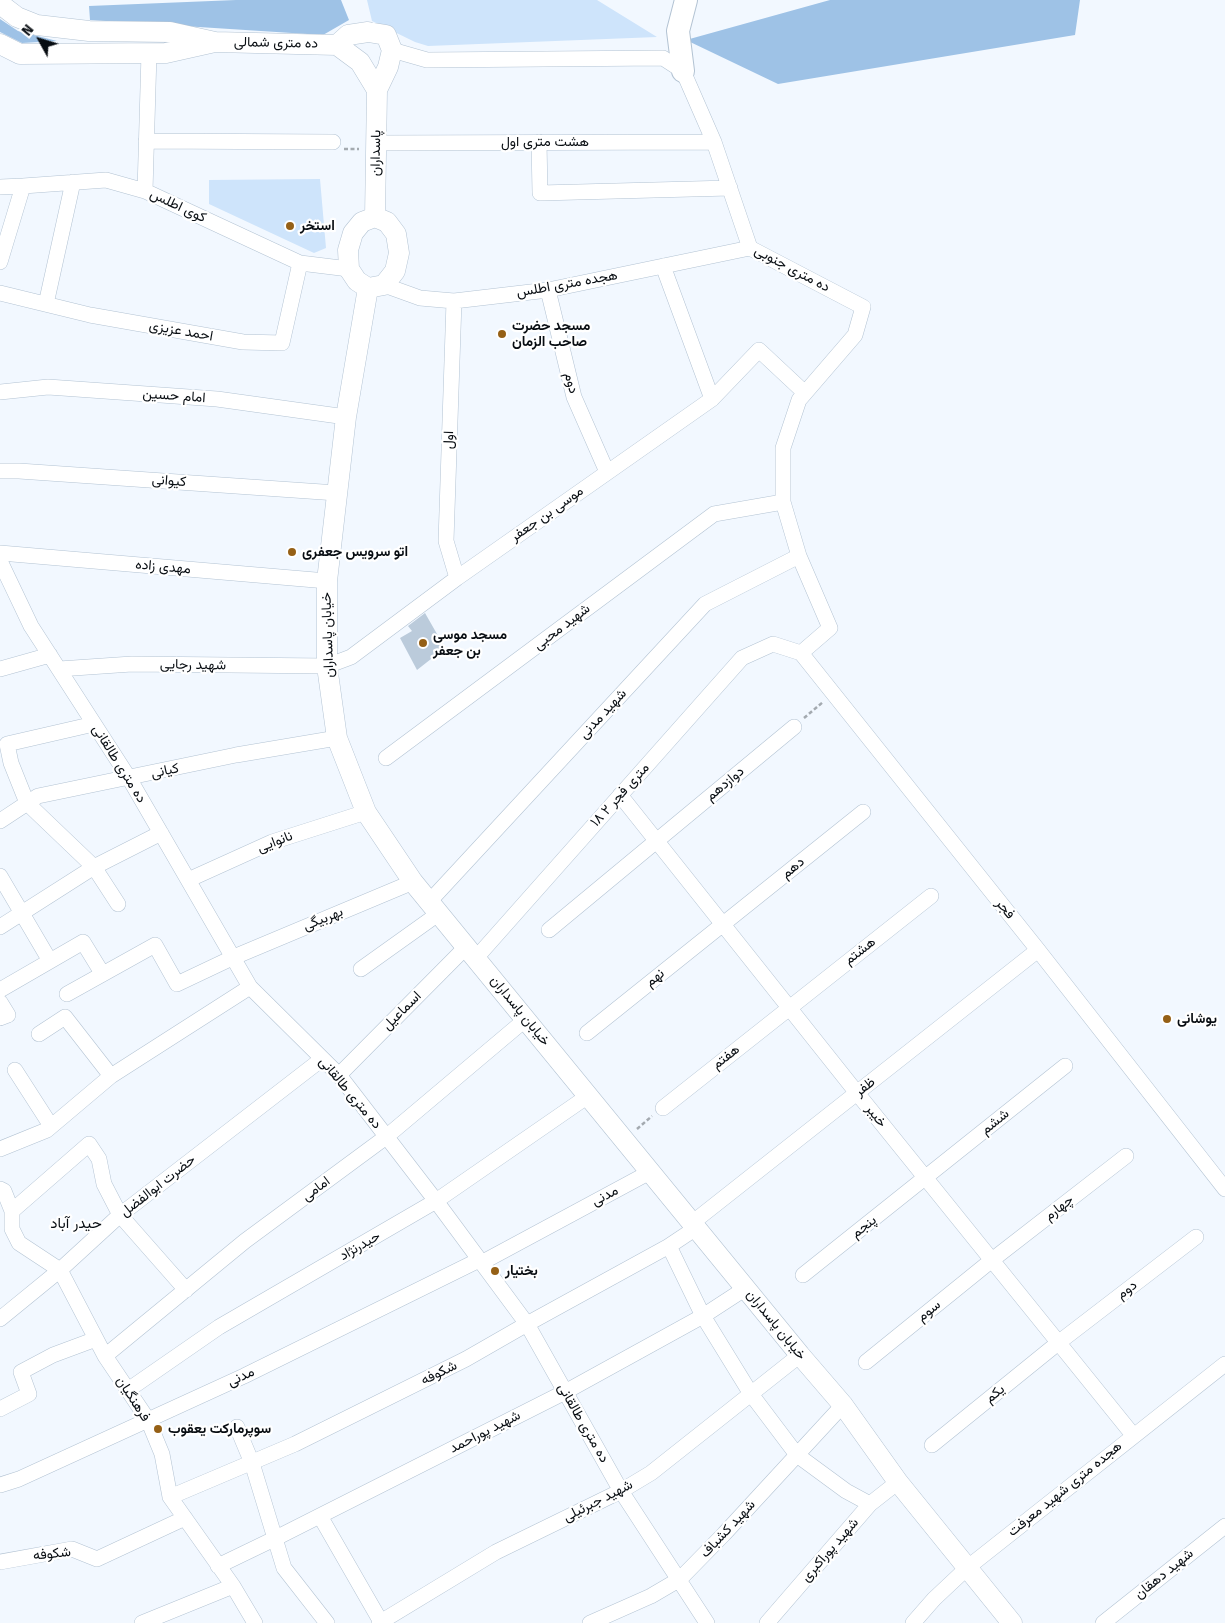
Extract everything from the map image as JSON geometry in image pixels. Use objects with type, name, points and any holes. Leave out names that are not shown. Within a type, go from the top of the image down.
[{"type":"highway","points":[[683,71],[678,31],[686,0]]},
{"type":"main road","points":[[0,4],[17,17],[37,25],[89,31],[170,32],[215,42]]},
{"type":"main road","points":[[377,90],[360,62],[337,45],[348,34],[368,32],[386,36],[392,50]]},
{"type":"main road","points":[[0,44],[10,54],[166,53],[215,42]]},
{"type":"main road","name":"ده متری شمالی","points":[[215,42],[337,45]]},
{"type":"main road","name":"پاسداران","points":[[376,217],[375,146],[377,90],[388,67],[392,50]]},
{"type":"main road","points":[[376,217],[387,222],[396,234],[399,253],[395,271],[376,287],[357,281],[349,269],[348,250],[353,233],[362,222],[376,217]]},
{"type":"main road","name":"خیابان پاسداران","points":[[376,287],[346,417],[327,581],[327,666],[338,738],[366,812],[413,882],[843,1406],[898,1482],[1012,1623]]},
{"type":"street","points":[[392,50],[427,60],[663,58],[683,71]]},
{"type":"street","points":[[145,191],[149,53]]},
{"type":"street","name":"ده متری جنوبی","points":[[683,71],[714,142],[750,248],[862,307],[855,336],[799,400],[783,448],[783,502],[799,556],[830,628],[801,653]]},
{"type":"street","points":[[146,141],[333,142]]},
{"type":"street","points":[[539,142],[540,193],[730,188]]},
{"type":"street","name":"هشت متری اول","points":[[375,146],[539,142],[714,142]]},
{"type":"street","name":"کوی اطلس","points":[[0,186],[106,180],[145,191],[300,263],[349,269]]},
{"type":"street","points":[[46,304],[73,182]]},
{"type":"street","points":[[0,262],[23,186]]},
{"type":"street","name":"هجده متری اطلس","points":[[376,287],[420,298],[454,301],[548,290],[750,248]]},
{"type":"street","name":"احمد عزیزی","points":[[0,293],[90,315],[243,342],[282,343],[300,263]]},
{"type":"street","points":[[663,266],[712,399]]},
{"type":"street","name":"دوم","points":[[548,290],[574,397],[607,472]]},
{"type":"street","name":"اول","points":[[454,301],[446,541],[458,578]]},
{"type":"street","name":"موسی بن جعفر","points":[[327,666],[352,657],[458,578],[712,399],[759,350],[805,394]]},
{"type":"street","name":"امام حسین","points":[[0,392],[48,387],[207,398],[346,417]]},
{"type":"street","name":"کیوانی","points":[[0,471],[338,493]]},
{"type":"street","name":"شهید محبی","points":[[386,758],[714,514],[783,502]]},
{"type":"street","name":"مهدی زاده","points":[[0,553],[327,581]]},
{"type":"street","name":"شهید مدنی","points":[[361,969],[434,908],[705,604],[799,556]]},
{"type":"street","name":"ده متری طالقانی","points":[[0,561],[32,626],[129,778],[234,956],[250,988],[338,1075],[436,1201],[526,1324],[621,1491],[707,1623]]},
{"type":"street","name":"۱۸ متری فجر ۲","points":[[471,952],[620,795],[742,658],[773,644],[801,653]]},
{"type":"street","name":"فجر","points":[[801,653],[1038,950],[1225,1189]]},
{"type":"street","points":[[0,669],[50,655]]},
{"type":"street","name":"شهید رجایی","points":[[59,670],[132,664],[327,666]]},
{"type":"street","points":[[94,724],[7,744],[5,765],[27,804],[94,867],[118,904]]},
{"type":"street","name":"دوازدهم","points":[[550,930],[794,727]]},
{"type":"street","name":"کیانی","points":[[0,821],[38,796],[236,755],[338,738]]},
{"type":"street","name":"خیبر","points":[[620,795],[1133,1436]]},
{"type":"street","name":"نانوایی","points":[[188,880],[272,842],[366,812]]},
{"type":"street","name":"دهم","points":[[723,924],[863,812]]},
{"type":"street","points":[[0,927],[94,867],[161,833]]},
{"type":"street","name":"بهربیگی","points":[[102,973],[155,944],[177,984],[234,956],[413,882]]},
{"type":"street","points":[[2,884],[22,913],[50,961]]},
{"type":"street","name":"هشتم","points":[[789,1007],[931,896]]},
{"type":"street","name":"نهم","points":[[587,1033],[723,924]]},
{"type":"street","points":[[0,990],[83,942],[102,973],[67,994]]},
{"type":"street","name":"ظفر","points":[[694,1226],[857,1093],[1038,950]]},
{"type":"street","name":"اسماعیل","points":[[338,1075],[471,952]]},
{"type":"street","points":[[0,1149],[47,1130],[112,1076],[250,988]]},
{"type":"street","points":[[0,1002],[8,1015],[0,1018]]},
{"type":"street","name":"هفتم","points":[[663,1108],[789,1007]]},
{"type":"street","points":[[39,1034],[64,1017],[112,1076]]},
{"type":"street","name":"امامی","points":[[105,1356],[245,1242],[386,1137],[526,1019]]},
{"type":"street","name":"حضرت ابوالفضل","points":[[0,1319],[60,1270],[120,1215],[322,1059]]},
{"type":"street","name":"ششم","points":[[925,1178],[1065,1066]]},
{"type":"street","points":[[15,1070],[51,1126]]},
{"type":"street","name":"حیدرنژاد","points":[[128,1390],[219,1327],[436,1201],[588,1096]]},
{"type":"street","points":[[8,1209],[89,1144],[99,1159],[104,1184],[120,1215],[186,1290]]},
{"type":"street","name":"چهارم","points":[[992,1260],[1126,1156]]},
{"type":"street","name":"مدنی","points":[[0,1486],[244,1376],[480,1261],[650,1172]]},
{"type":"street","name":"پنجم","points":[[803,1275],[925,1178]]},
{"type":"street","name":"فرهنگیان","points":[[0,1189],[4,1191],[12,1229],[19,1243],[60,1270],[105,1356],[148,1420],[162,1454],[170,1497],[233,1586],[255,1623]]},
{"type":"street","name":"شکوفه","points":[[170,1497],[295,1444],[466,1359],[668,1246],[694,1226]]},
{"type":"street","name":"دوم","points":[[1058,1343],[1196,1237]]},
{"type":"street","points":[[668,1246],[703,1316],[751,1394],[797,1455],[846,1491],[870,1504]]},
{"type":"street","name":"سوم","points":[[866,1362],[992,1260]]},
{"type":"street","name":"شهید پوراحمد","points":[[218,1566],[565,1392],[703,1316],[746,1288]]},
{"type":"street","points":[[0,1410],[29,1394],[22,1372],[53,1355],[96,1339]]},
{"type":"street","name":"یکم","points":[[932,1445],[1058,1343]]},
{"type":"street","name":"شهید جبرئیلی","points":[[385,1621],[496,1552],[621,1491],[651,1473],[800,1355]]},
{"type":"street","name":"هجده متری شهید معرفت","points":[[913,1623],[934,1599],[966,1568],[1225,1364]]},
{"type":"street","name":"شهید کشباف","points":[[590,1623],[651,1596],[680,1579],[843,1406]]},
{"type":"street","points":[[237,1428],[252,1463],[284,1568],[327,1623]]},
{"type":"street","name":"شهید پوراکبری","points":[[767,1623],[870,1504],[898,1482]]},
{"type":"street","points":[[320,1516],[385,1621]]},
{"type":"street","name":"شکوفه","points":[[0,1562],[72,1549],[96,1559],[185,1518]]},
{"type":"street","name":"شهید دهقان","points":[[1103,1623],[1225,1526]]},
{"type":"street","points":[[142,1623],[233,1586]]},
{"type":"path","points":[[333,142],[333,150],[375,146]]},
{"type":"path","points":[[794,727],[833,693]]},
{"type":"path","points":[[624,1139],[663,1108]]},
{"type":"shaded area","points":[[236,0],[341,0],[349,20],[323,35],[90,20],[89,6]]},
{"type":"shaded area","points":[[367,0],[597,0],[657,37],[428,46],[415,42],[372,21]]},
{"type":"shaded area","points":[[830,0],[1080,0],[1075,35],[778,84],[686,40]]},
{"type":"shaded area","points":[[0,19],[18,31],[57,41],[22,43],[0,32]]},
{"type":"shaded area","name":"استخر","points":[[320,179],[326,248],[314,253],[209,204],[209,180]]},
{"type":"building","name":"مسجد موسی بن جعفر","points":[[425,613],[445,648],[417,670],[400,638],[412,631],[408,626]]},
{"type":"place","name":"استخر","points":[[290,226]]},
{"type":"place","name":"مسجد حضرت صاحب الزمان","points":[[502,334]]},
{"type":"place","name":"اتو سرویس جعفری","points":[[292,552]]},
{"type":"place","name":"مسجد موسی بن جعفر","points":[[423,643]]},
{"type":"place","name":"یوشانی","points":[[1167,1019]]},
{"type":"place","name":"بختیار","points":[[495,1271]]},
{"type":"place","name":"سوپرمارکت یعقوب","points":[[158,1429]]},
{"type":"district","name":"حیدر آباد","points":[[76,1224]]}]
